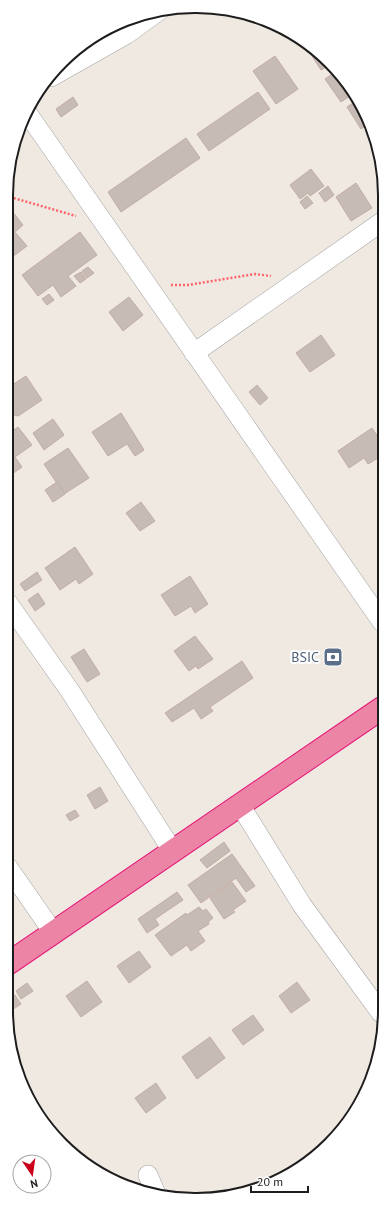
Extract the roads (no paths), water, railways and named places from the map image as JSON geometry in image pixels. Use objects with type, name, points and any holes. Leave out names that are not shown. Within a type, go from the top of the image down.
[{"type":"highway","points":[[13,960],[172,850],[378,711]]},
{"type":"street","points":[[60,73],[127,34],[147,19]]},
{"type":"street","points":[[31,118],[142,280],[378,616]]},
{"type":"street","points":[[194,353],[378,225]]},
{"type":"street","points":[[13,610],[70,691],[172,850]]},
{"type":"street","points":[[240,805],[302,905],[378,1009]]},
{"type":"street","points":[[13,874],[54,932]]},
{"type":"street","points":[[148,1176],[153,1188]]},
{"type":"place","name":"BSIC","points":[[333,657]]}]
